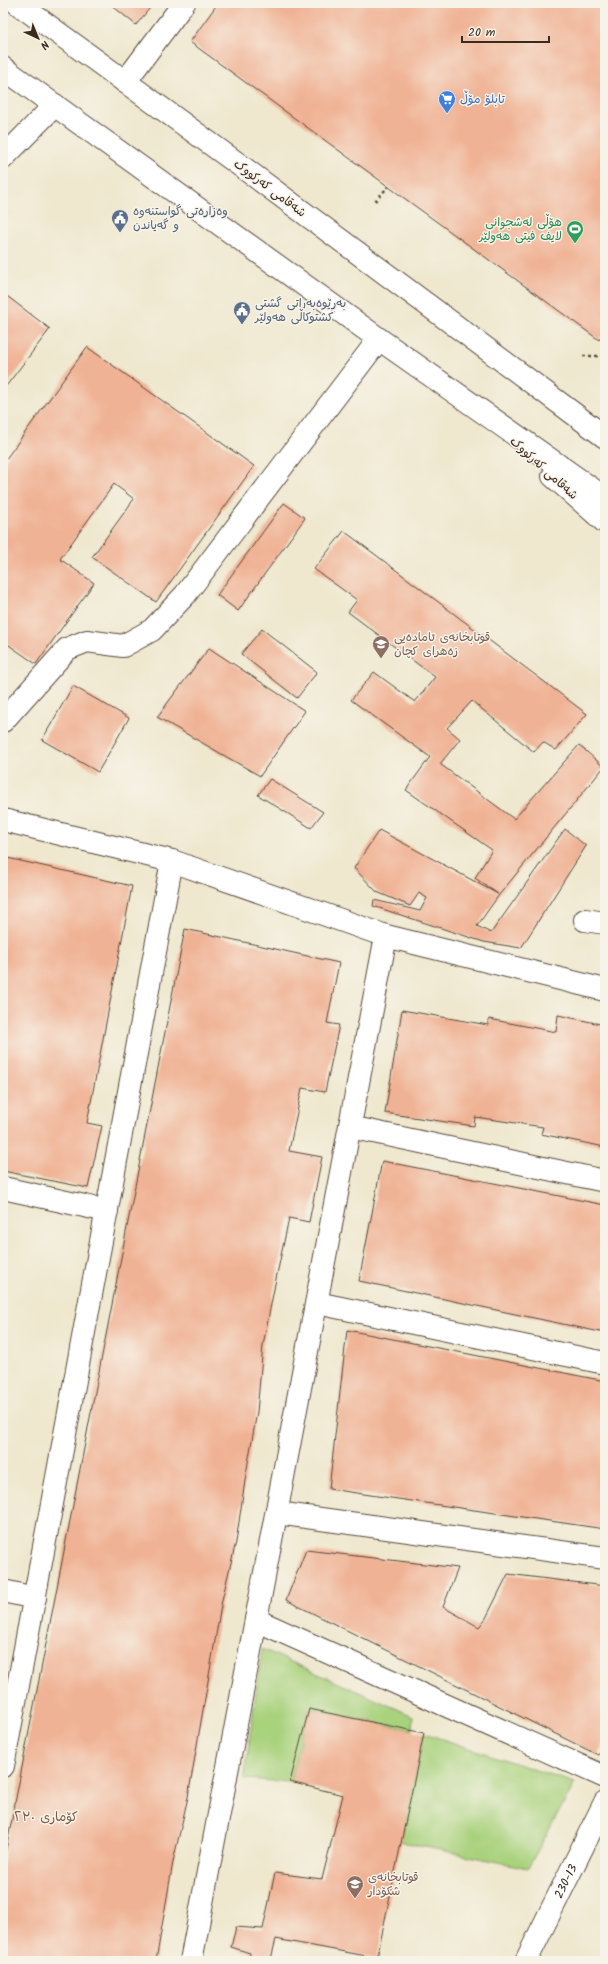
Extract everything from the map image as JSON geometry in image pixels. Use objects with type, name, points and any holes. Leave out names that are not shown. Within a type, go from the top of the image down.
[{"type":"main road","name":"شەقامی کەرکووک","points":[[17,3],[605,437]]},
{"type":"main road","points":[[125,82],[184,3]]},
{"type":"main road","name":"شەقامی کەرکووک","points":[[3,68],[379,339],[605,498]]},
{"type":"main road","points":[[3,158],[55,105]]},
{"type":"main road","points":[[3,721],[67,649],[87,641],[123,646],[152,630],[185,594],[379,339]]},
{"type":"main road","name":"شەقامی کەرکووک","points":[[522,375],[605,422]]},
{"type":"main road","name":"شەقامی کەرکووک","points":[[484,414],[605,522]]},
{"type":"main road","points":[[3,820],[172,861],[386,936],[605,990]]},
{"type":"main road","points":[[3,1766],[172,861]]},
{"type":"main road","points":[[191,1961],[386,936]]},
{"type":"main road","points":[[350,1127],[605,1180]]},
{"type":"main road","points":[[3,1188],[107,1210]]},
{"type":"main road","points":[[317,1303],[605,1363]]},
{"type":"main road","points":[[277,1513],[605,1558]]},
{"type":"main road","points":[[3,1591],[34,1598]]},
{"type":"main road","points":[[256,1620],[605,1777]]},
{"type":"main road","name":"230-13","points":[[526,1961],[605,1802]]},
{"type":"path","points":[[375,201],[388,187]]},
{"type":"path","points":[[583,356],[605,356]]},
{"type":"green space","points":[[262,1649],[413,1716],[412,1730],[309,1709],[290,1782],[244,1779]]},
{"type":"green space","points":[[424,1733],[575,1783],[528,1868],[401,1842]]},
{"type":"building","points":[[109,3],[154,3],[136,25]]},
{"type":"building","name":"تابلۆ مۆڵ","points":[[218,3],[605,3],[605,331],[599,340],[190,42]]},
{"type":"building","points":[[3,293],[50,329],[3,390]]},
{"type":"building","points":[[87,347],[254,466],[156,602],[92,557],[134,499],[114,484],[60,559],[94,583],[36,664],[3,641],[3,463]]},
{"type":"building","points":[[284,503],[305,518],[238,611],[217,595]]},
{"type":"building","points":[[344,531],[587,714],[556,750],[543,742],[534,752],[472,701],[447,728],[460,739],[440,764],[514,819],[579,745],[604,767],[499,895],[477,926],[491,933],[565,829],[586,846],[521,948],[484,942],[373,906],[374,900],[420,911],[427,898],[419,893],[410,906],[377,892],[354,868],[379,830],[498,894],[475,878],[492,850],[406,790],[430,757],[351,700],[374,672],[415,702],[435,677],[348,612],[357,600],[314,569]]},
{"type":"building","points":[[262,629],[317,672],[297,698],[241,654]]},
{"type":"building","points":[[209,648],[305,711],[260,776],[157,717]]},
{"type":"building","points":[[73,686],[129,718],[98,772],[42,740]]},
{"type":"building","points":[[270,779],[323,812],[311,828],[258,795]]},
{"type":"building","points":[[3,857],[132,886],[87,1123],[102,1126],[88,1188],[3,1171]]},
{"type":"building","points":[[185,929],[339,963],[327,1023],[339,1025],[325,1092],[302,1088],[289,1151],[322,1157],[309,1222],[289,1218],[276,1279],[263,1345],[257,1412],[236,1542],[222,1600],[188,1797],[173,1862],[156,1961],[3,1961],[3,1865]]},
{"type":"building","points":[[402,1010],[488,1025],[489,1019],[556,1032],[558,1015],[605,1025],[605,1147],[541,1134],[543,1127],[475,1117],[474,1126],[385,1113]]},
{"type":"building","points":[[382,1161],[605,1205],[605,1333],[359,1281]]},
{"type":"building","points":[[347,1330],[605,1381],[605,1529],[329,1489]]},
{"type":"building","points":[[306,1550],[458,1568],[443,1607],[479,1627],[486,1618],[508,1574],[605,1586],[605,1740],[598,1755],[286,1600]]},
{"type":"building","points":[[309,1709],[424,1733],[377,1958],[276,1939],[271,1959],[279,1961],[249,1961],[250,1953],[231,1947],[236,1927],[263,1929],[275,1873],[322,1879],[343,1795],[290,1782]]},
{"type":"place","name":"تابلۆ مۆڵ","points":[[447,114]]},
{"type":"place","name":"وەزارەتی گواستنەوە و گەیاندن","points":[[120,233]]},
{"type":"place","name":"هۆڵی لەشجوانی لایف فیتی هەولێر","points":[[575,244]]},
{"type":"place","name":"بەڕێوەبەراتی گشتی کشتوکاڵی هەولێر","points":[[242,325]]},
{"type":"place","name":"قوتابخانەی ئامادەیی زەهرای کچان","points":[[381,659]]},
{"type":"place","name":"قوتابخانەی شكۆدار","points":[[355,1899]]},
{"type":"district","name":"کۆماری ٢٣٠","points":[[46,1816]]}]
